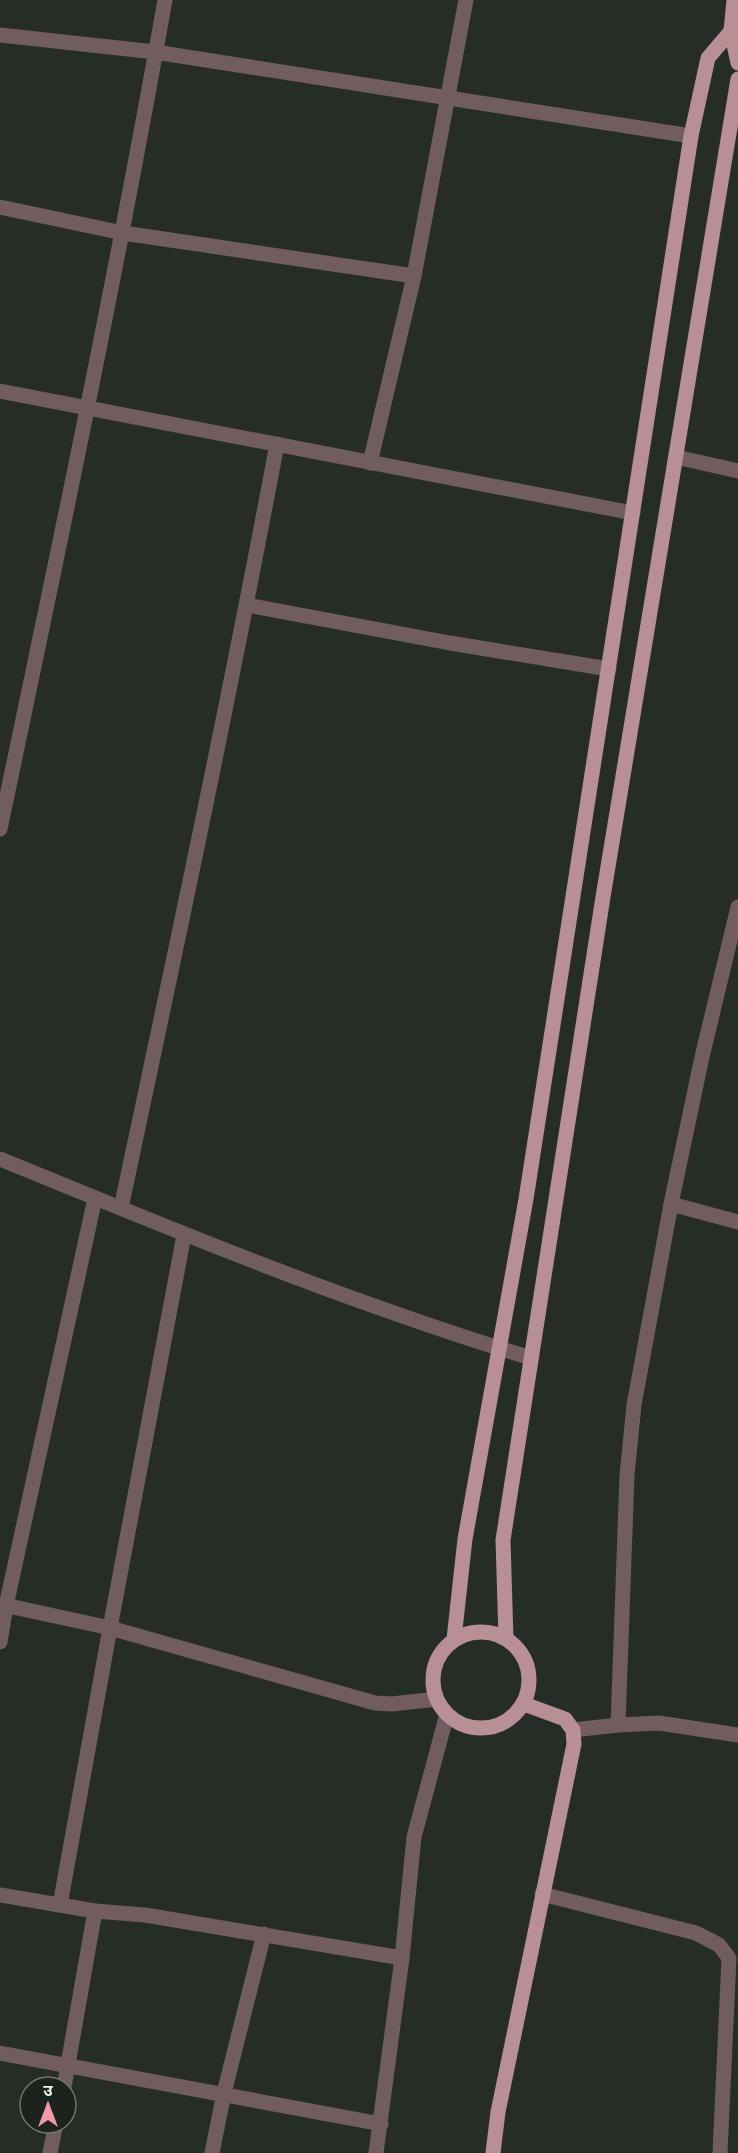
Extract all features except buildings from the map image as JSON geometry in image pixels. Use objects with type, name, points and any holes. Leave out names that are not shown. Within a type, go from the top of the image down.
[{"type":"main road","points":[[734,0],[734,30],[738,63]]},
{"type":"main road","points":[[454,1639],[465,1539],[526,1199],[691,136],[708,58],[734,30]]},
{"type":"main road","points":[[506,1639],[503,1540],[603,897],[738,79]]},
{"type":"main road","points":[[486,1632],[506,1639],[525,1661],[529,1687],[524,1704],[508,1720],[495,1727],[467,1727],[457,1723],[440,1708],[434,1693],[433,1673],[439,1655],[454,1639],[470,1633],[486,1632]]},
{"type":"main road","points":[[493,2153],[498,2112],[574,1744],[573,1730],[565,1719],[524,1704]]},
{"type":"street","points":[[0,829],[88,409],[123,233],[165,0]]},
{"type":"street","points":[[370,463],[414,276],[466,0]]},
{"type":"street","points":[[0,35],[155,52],[691,136]]},
{"type":"street","points":[[0,207],[123,233],[414,276]]},
{"type":"street","points":[[0,391],[633,513]]},
{"type":"street","points":[[121,1208],[247,605],[277,444]]},
{"type":"street","points":[[676,457],[738,471]]},
{"type":"street","points":[[247,605],[450,643],[609,669]]},
{"type":"street","points":[[618,1725],[627,1476],[634,1405],[670,1204],[738,907]]},
{"type":"street","points":[[0,1159],[184,1235],[357,1301],[531,1358]]},
{"type":"street","points":[[0,1642],[3,1605],[95,1198]]},
{"type":"street","points":[[670,1204],[738,1222]]},
{"type":"street","points":[[60,1905],[184,1235]]},
{"type":"street","points":[[3,1605],[110,1628],[375,1703],[392,1704],[437,1699]]},
{"type":"street","points":[[376,2153],[402,1958],[414,1837],[447,1714]]},
{"type":"street","points":[[573,1730],[659,1723],[738,1735]]},
{"type":"street","points":[[542,1894],[696,1933],[719,1945],[729,1958],[731,2061],[720,2153]]},
{"type":"street","points":[[0,1895],[95,1911],[264,1934],[402,1958]]},
{"type":"street","points":[[66,2075],[95,1911]]},
{"type":"street","points":[[212,2153],[224,2093],[264,1934]]},
{"type":"street","points":[[0,2053],[381,2124]]},
{"type":"street","points":[[50,2153],[54,2135]]}]
